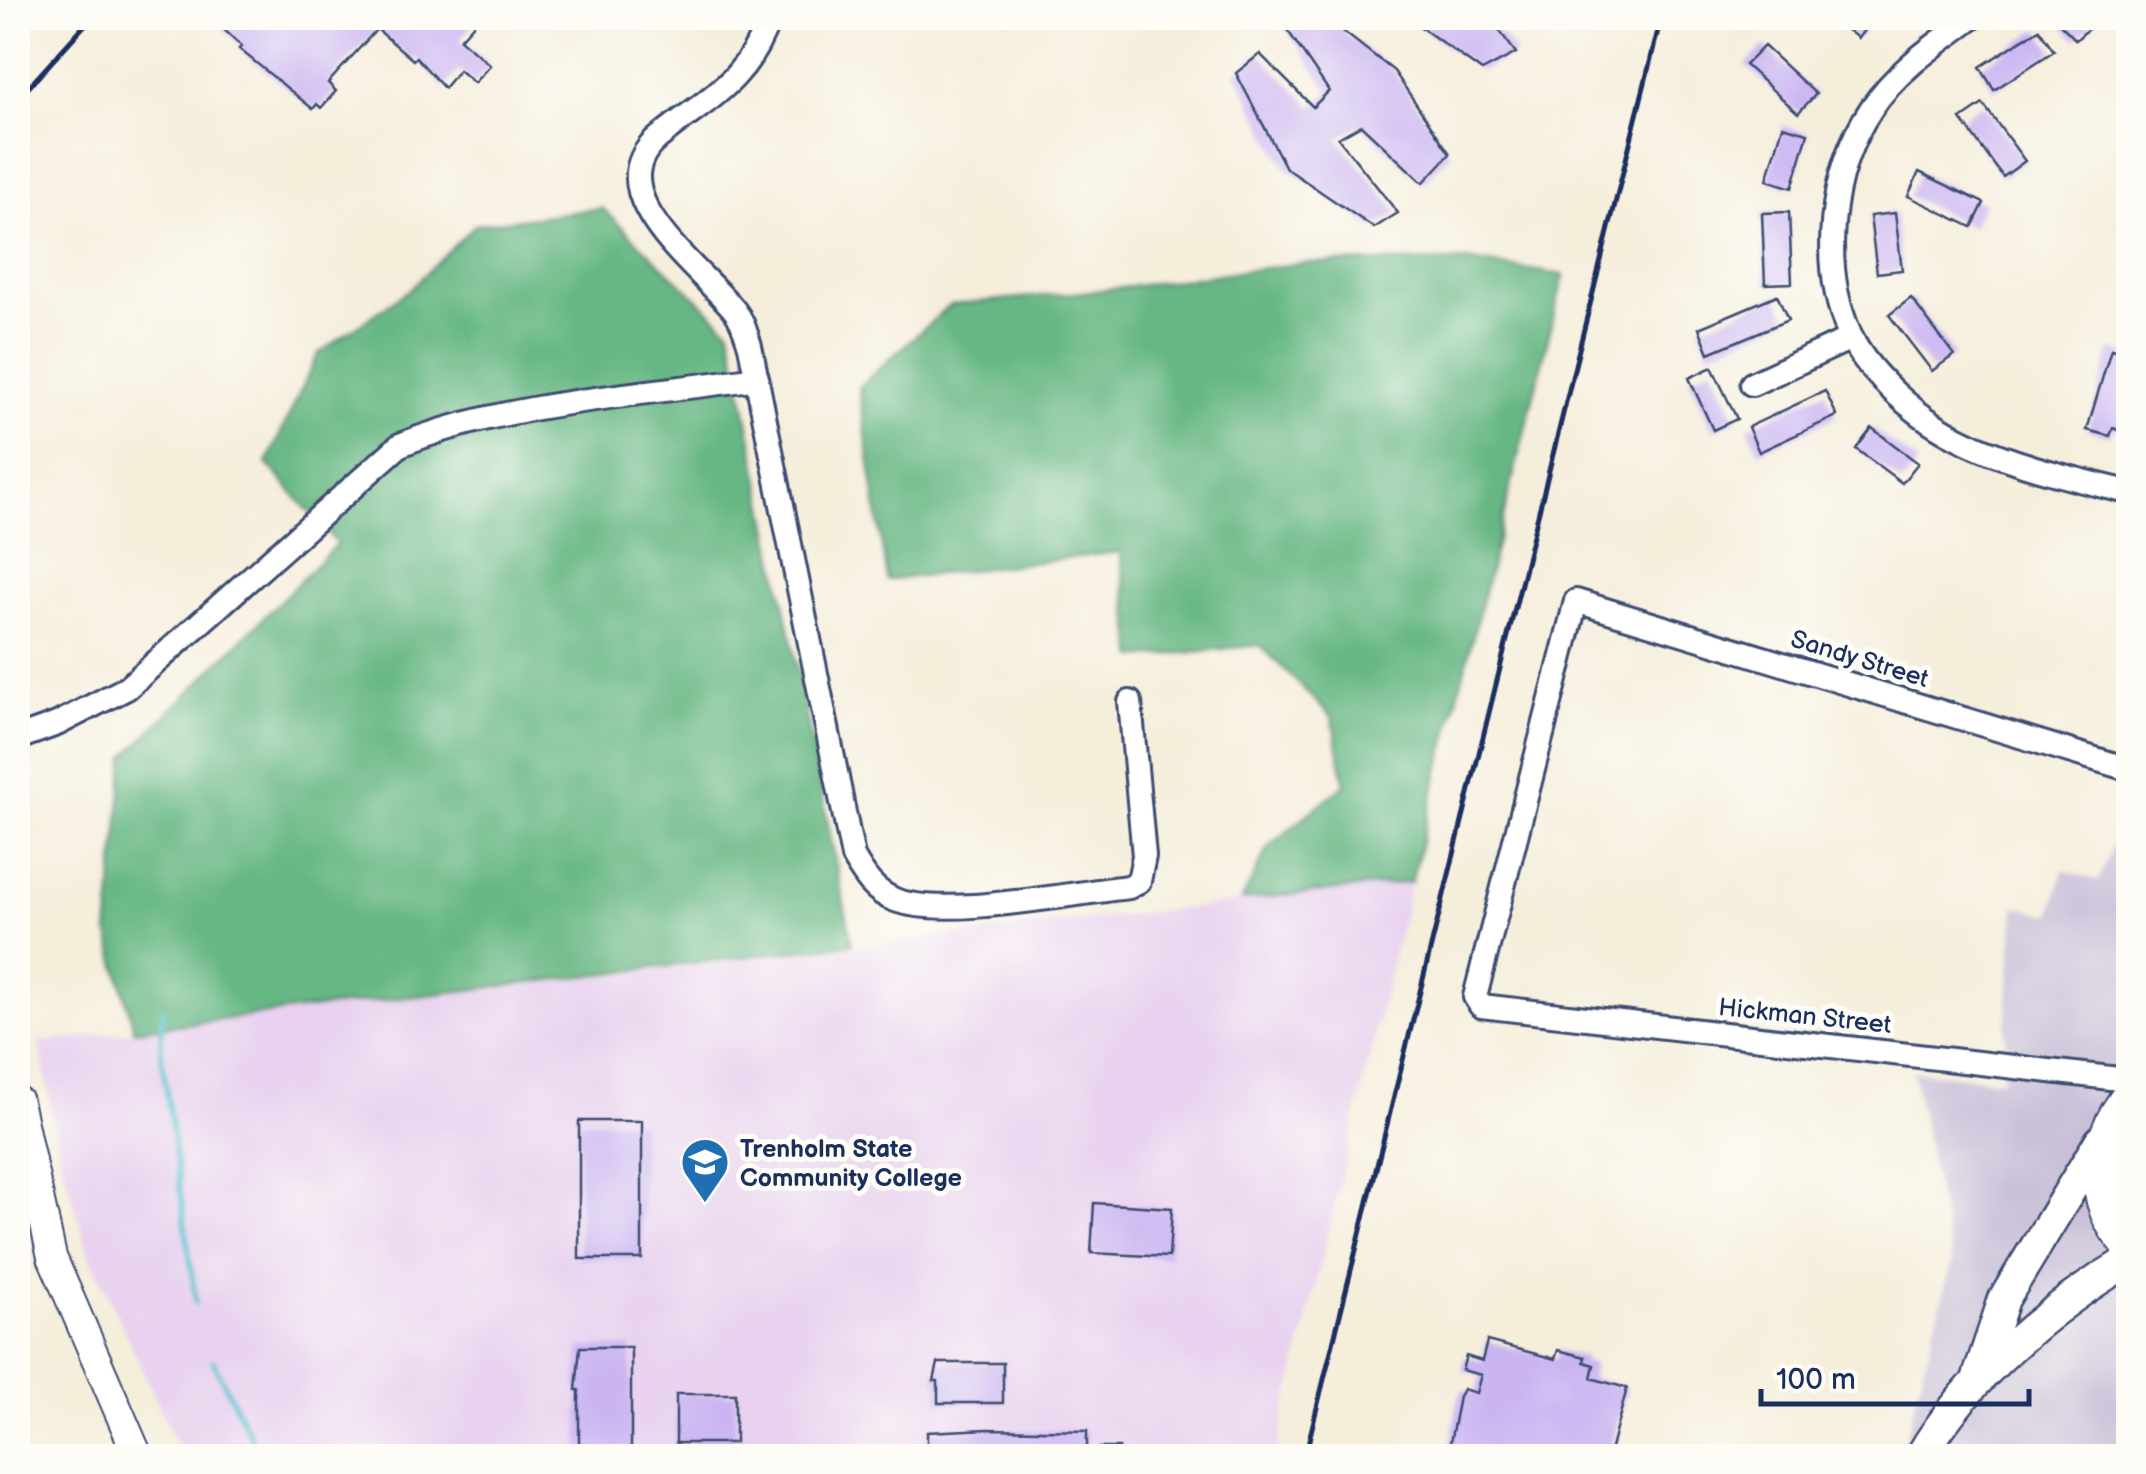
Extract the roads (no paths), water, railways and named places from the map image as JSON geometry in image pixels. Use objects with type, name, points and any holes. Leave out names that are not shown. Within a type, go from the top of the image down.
[{"type":"main road","points":[[1975,1384],[2004,1298],[2100,1141]]},
{"type":"main road","points":[[1920,1456],[1975,1384],[2055,1312],[2128,1261]]},
{"type":"street","points":[[768,18],[747,65],[701,110],[652,144],[638,181],[650,219],[737,313],[756,378],[853,857],[878,891],[914,905],[941,908],[1129,887],[1139,881],[1144,856],[1130,702]]},
{"type":"street","points":[[1972,18],[1912,64],[1883,94],[1851,147],[1836,195],[1833,245],[1851,338],[1905,401],[1950,434],[2128,492]]},
{"type":"street","points":[[1752,384],[1851,338]]},
{"type":"street","points":[[18,738],[57,724],[127,688],[400,445],[438,430],[492,418],[756,378]]},
{"type":"street","name":"Sandy Street","points":[[1476,1002],[1576,601],[2128,769]]},
{"type":"street","name":"Hickman Street","points":[[1476,1002],[2128,1080]]},
{"type":"street","points":[[2128,1096],[2110,1116],[2100,1141],[2098,1171],[2104,1215],[2128,1248]]},
{"type":"street","points":[[2128,1096],[2121,1148],[2128,1220]]},
{"type":"street","points":[[18,1101],[57,1273],[138,1456]]},
{"type":"waterway","points":[[162,1010],[161,1052],[196,1303]]},
{"type":"waterway","points":[[213,1361],[260,1456]]},
{"type":"railway","points":[[18,99],[91,18]]},
{"type":"railway","points":[[1305,1456],[1661,18]]},
{"type":"place","name":"Trenholm State Community College","points":[[705,1204]]}]
